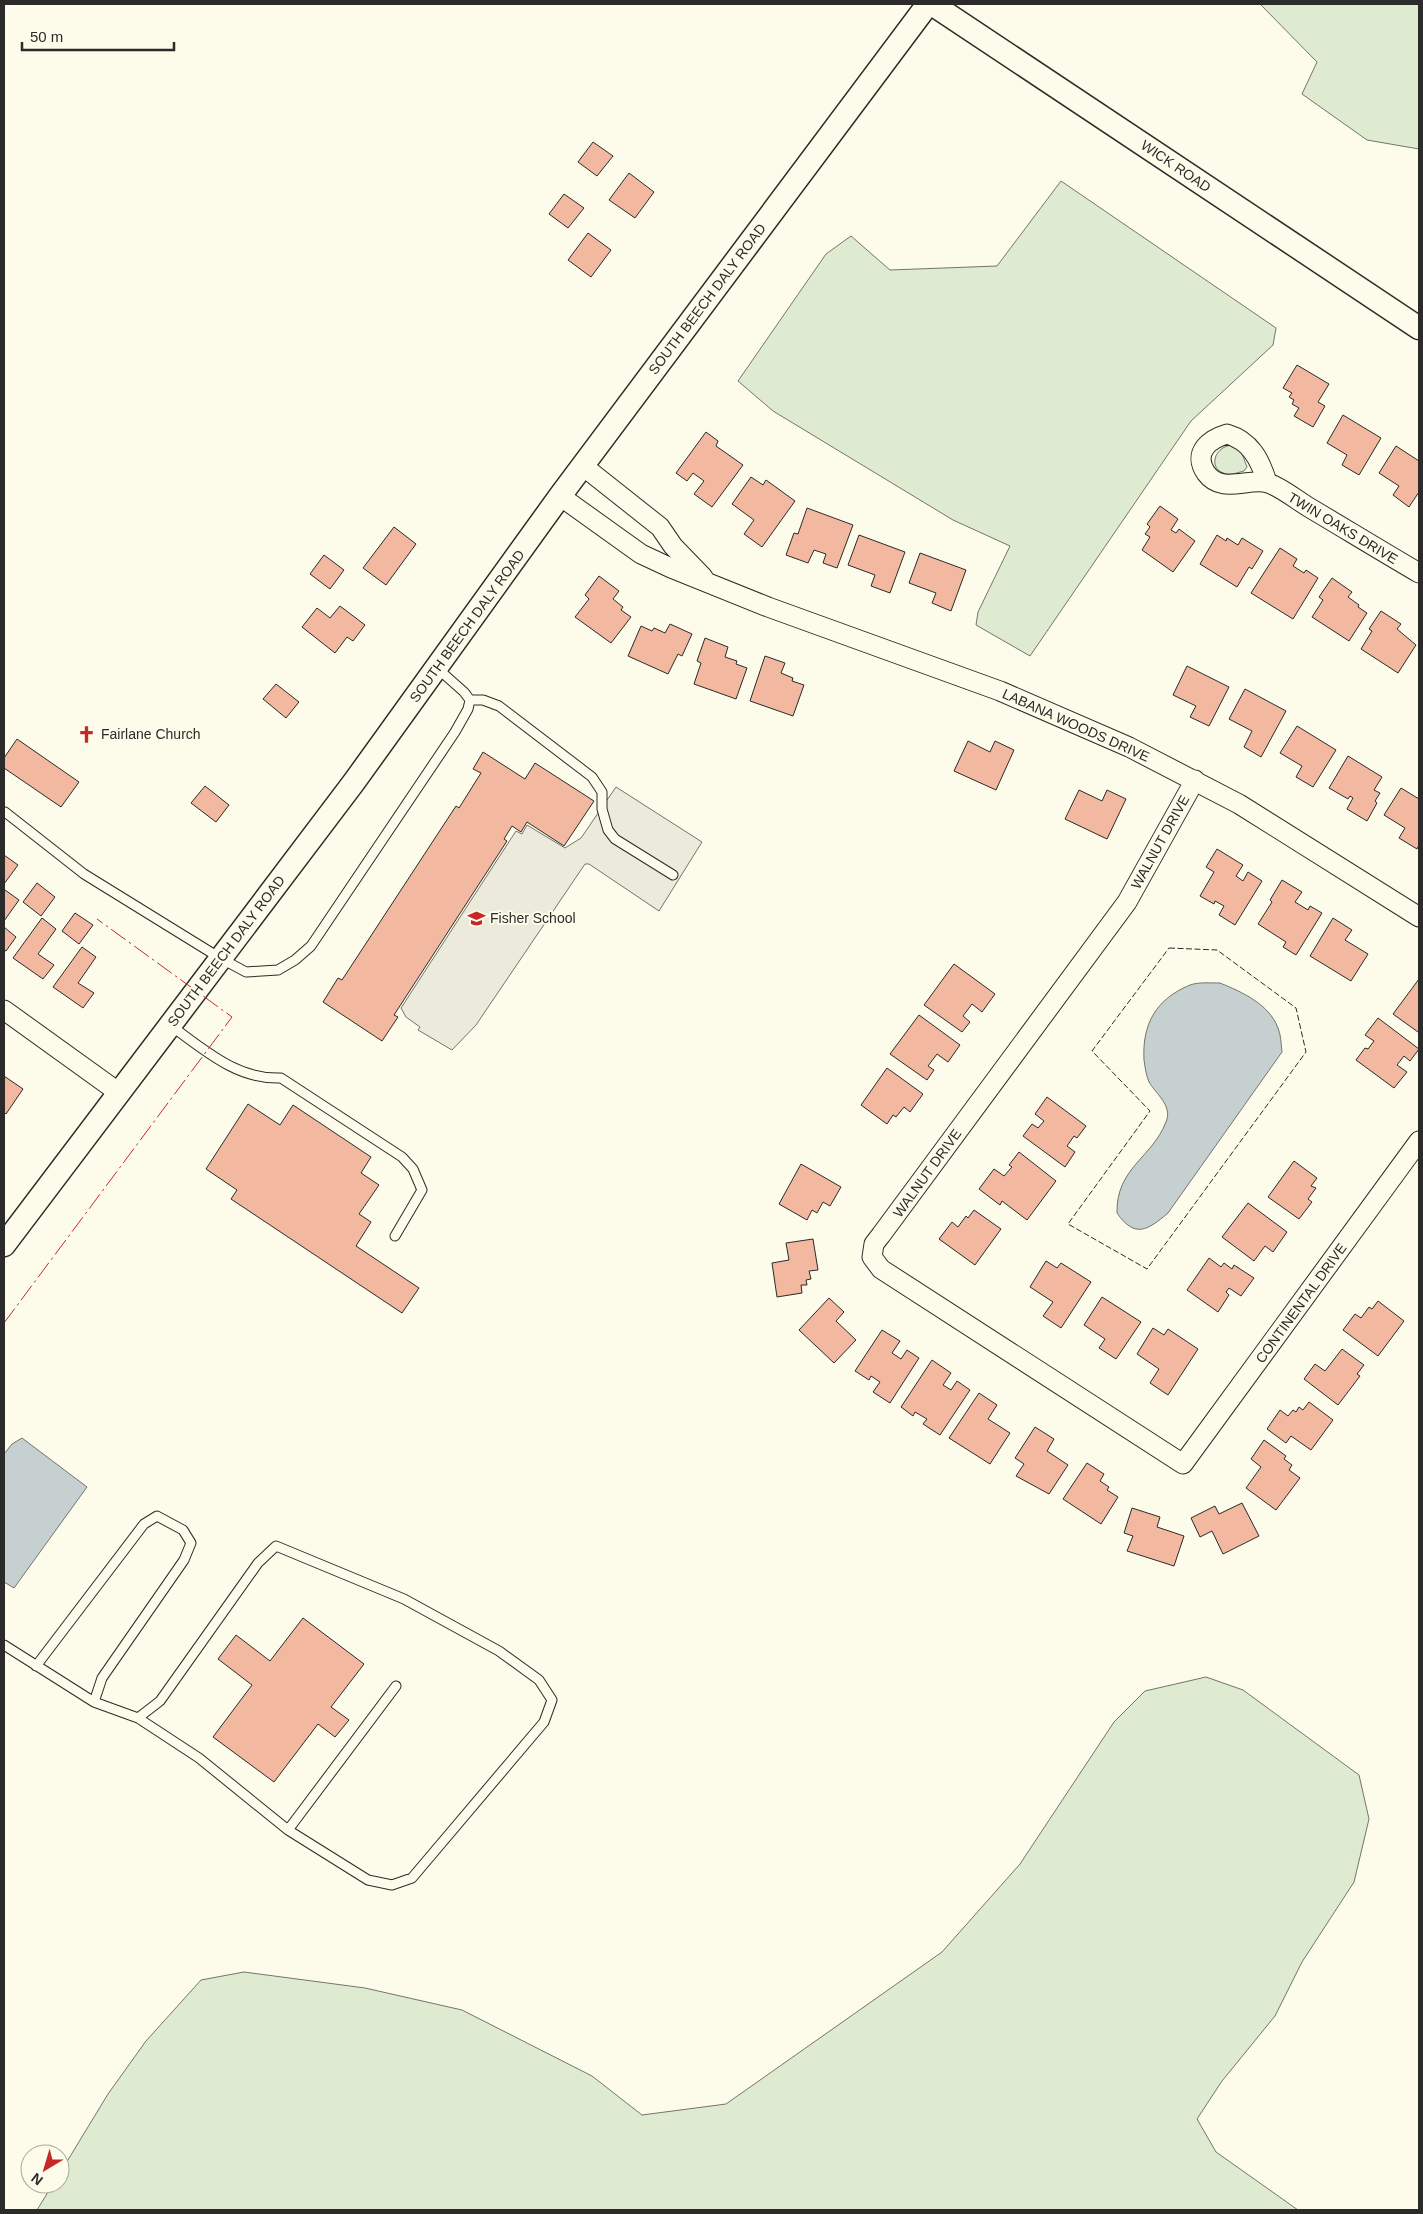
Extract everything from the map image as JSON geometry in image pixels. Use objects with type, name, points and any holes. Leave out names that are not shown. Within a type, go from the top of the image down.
[{"type":"street","name":"SOUTH BEECH DALY ROAD","points":[[4,1245],[354,782],[560,496],[928,4]]},
{"type":"street","name":"WICK ROAD","points":[[932,4],[1419,328]]},
{"type":"street","name":"LABANA WOODS DRIVE","points":[[583,466],[660,527],[679,552],[709,583]]},
{"type":"street","name":"TWIN OAKS DRIVE","points":[[1267,482],[1419,573]]},
{"type":"street","name":"LABANA WOODS DRIVE","points":[[560,496],[640,554],[709,583],[1000,690],[1130,747],[1239,804],[1419,917]]},
{"type":"street","name":"WALNUT DRIVE","points":[[1183,1464],[881,1269],[872,1257],[874,1244],[1127,902],[1195,780]]},
{"type":"street","points":[[4,1010],[118,1092]]},
{"type":"street","name":"CONTINENTAL DRIVE","points":[[1183,1464],[1419,1141]]},
{"type":"lane","points":[[5,812],[84,874],[220,958],[246,972],[278,970],[295,960],[311,946],[455,732],[468,709],[470,700],[464,692],[437,668]]},
{"type":"lane","points":[[470,700],[483,700],[499,706],[592,777],[602,792],[602,809],[608,830],[615,839],[672,875]]},
{"type":"lane","points":[[170,1024],[227,1065],[246,1074],[265,1078],[281,1078],[402,1157],[414,1169],[422,1190],[395,1236]]},
{"type":"lane","points":[[36,1666],[144,1524],[156,1516],[183,1530],[191,1543],[184,1560],[102,1678],[94,1702]]},
{"type":"lane","points":[[4,1645],[94,1702],[138,1718],[199,1758],[288,1830],[368,1880],[392,1885],[412,1878],[544,1722],[552,1700],[539,1680],[491,1647],[404,1599],[276,1546],[258,1564],[160,1701],[138,1718]]},
{"type":"lane","points":[[288,1830],[396,1686]]},
{"type":"green space","points":[[1260,4],[1419,4],[1419,149],[1367,140],[1302,94],[1317,62]]},
{"type":"green space","points":[[1061,181],[1276,328],[1273,345],[1191,421],[1030,656],[976,625],[978,612],[1010,546],[953,520],[773,411],[738,381],[826,254],[851,236],[890,270],[997,266]]},
{"type":"green space","points":[[1231,445],[1241,451],[1247,467],[1244,471],[1234,474],[1222,472],[1215,465],[1216,455],[1225,447]]},
{"type":"green space","points":[[1206,1677],[1243,1690],[1359,1775],[1369,1819],[1354,1882],[1302,1962],[1275,2016],[1222,2081],[1197,2119],[1216,2152],[1298,2210],[37,2210],[47,2194],[70,2194],[70,2157],[108,2094],[146,2041],[201,1980],[244,1972],[365,1988],[462,2010],[592,2076],[642,2115],[726,2104],[942,1952],[1020,1864],[1114,1722],[1145,1691]]},
{"type":"shaded area","points":[[616,787],[702,842],[659,911],[589,864],[585,864],[476,1025],[452,1050],[418,1030],[420,1027],[406,1017],[401,1008],[516,831],[522,834],[527,825],[565,848],[581,838]]},
{"type":"shaded area","points":[[1220,983],[1246,995],[1268,1012],[1279,1031],[1282,1052],[1168,1213],[1148,1227],[1136,1229],[1124,1221],[1117,1213],[1118,1198],[1128,1174],[1160,1134],[1168,1116],[1166,1105],[1149,1082],[1146,1071],[1144,1047],[1149,1024],[1160,1005],[1178,991],[1193,984]]},
{"type":"shaded area","points":[[22,1438],[87,1487],[14,1588],[4,1582],[4,1454],[12,1444]]},
{"type":"building","points":[[593,142],[613,156],[597,176],[578,162]]},
{"type":"building","points":[[629,173],[654,192],[635,218],[609,200]]},
{"type":"building","points":[[564,194],[584,208],[568,228],[549,214]]},
{"type":"building","points":[[588,233],[611,250],[591,277],[568,260]]},
{"type":"building","points":[[1297,365],[1329,384],[1318,402],[1325,406],[1313,427],[1294,416],[1299,408],[1292,404],[1294,400],[1289,397],[1292,393],[1283,388]]},
{"type":"building","points":[[1343,415],[1381,438],[1359,475],[1342,465],[1347,455],[1327,443]]},
{"type":"building","points":[[706,432],[718,441],[716,446],[743,465],[712,507],[694,494],[704,481],[693,473],[687,481],[676,473]]},
{"type":"building","points":[[1396,446],[1419,461],[1419,492],[1409,507],[1393,495],[1399,486],[1379,473]]},
{"type":"building","points":[[751,477],[763,485],[766,480],[795,501],[762,547],[744,534],[754,520],[732,504]]},
{"type":"building","points":[[1160,506],[1178,519],[1171,530],[1176,533],[1179,529],[1195,541],[1173,572],[1142,550],[1150,537],[1145,534],[1150,527],[1147,524]]},
{"type":"building","points":[[807,508],[853,525],[837,568],[823,563],[826,554],[814,550],[808,563],[786,555],[794,533],[798,534]]},
{"type":"building","points":[[394,527],[416,544],[386,585],[363,568]]},
{"type":"building","points":[[859,535],[905,552],[890,593],[871,586],[875,575],[848,565]]},
{"type":"building","points":[[1217,535],[1226,541],[1227,538],[1238,545],[1242,538],[1263,551],[1252,569],[1249,567],[1237,587],[1200,564]]},
{"type":"building","points":[[1280,548],[1297,559],[1293,566],[1304,573],[1306,570],[1318,578],[1293,619],[1251,593]]},
{"type":"building","points":[[920,553],[966,570],[951,611],[932,603],[936,593],[909,583]]},
{"type":"building","points":[[324,555],[344,570],[330,589],[310,574]]},
{"type":"building","points":[[599,576],[619,591],[613,599],[623,607],[621,610],[631,617],[611,643],[575,617],[589,599],[585,595]]},
{"type":"building","points":[[1332,578],[1352,592],[1348,597],[1367,613],[1349,641],[1312,617],[1323,600],[1319,597]]},
{"type":"building","points":[[340,606],[365,625],[353,641],[347,637],[335,653],[302,627],[317,608],[330,618]]},
{"type":"building","points":[[1381,611],[1401,624],[1397,629],[1416,645],[1398,673],[1361,649],[1372,631],[1369,629]]},
{"type":"building","points":[[670,624],[692,634],[682,656],[678,654],[668,674],[628,656],[641,626],[652,631],[654,628],[665,633]]},
{"type":"building","points":[[705,638],[728,647],[725,657],[737,661],[736,664],[747,668],[736,699],[694,684],[701,663],[697,661]]},
{"type":"building","points":[[765,656],[785,663],[781,673],[793,678],[792,681],[804,685],[793,716],[750,701]]},
{"type":"building","points":[[1187,666],[1229,687],[1209,726],[1190,717],[1196,706],[1173,695]]},
{"type":"building","points":[[276,684],[299,702],[286,718],[263,699]]},
{"type":"building","points":[[1245,689],[1286,711],[1261,757],[1244,747],[1252,731],[1229,719]]},
{"type":"building","points":[[1297,726],[1336,750],[1313,787],[1296,777],[1302,766],[1280,753]]},
{"type":"building","points":[[17,739],[79,782],[61,807],[4,768],[4,758]]},
{"type":"building","points":[[968,741],[990,752],[995,741],[1014,750],[996,790],[954,771]]},
{"type":"building","points":[[483,752],[525,779],[535,763],[594,801],[564,846],[527,822],[521,832],[512,826],[504,839],[507,841],[394,1015],[398,1017],[382,1041],[323,1002],[338,978],[342,980],[456,806],[459,808],[481,773],[473,769]]},
{"type":"building","points":[[1348,756],[1382,777],[1374,790],[1380,793],[1375,801],[1377,803],[1367,821],[1347,809],[1353,798],[1350,796],[1348,799],[1329,788]]},
{"type":"building","points":[[205,786],[229,805],[216,822],[191,803]]},
{"type":"building","points":[[1401,788],[1419,799],[1419,845],[1417,849],[1399,838],[1405,828],[1384,815]]},
{"type":"building","points":[[1079,790],[1102,801],[1107,790],[1126,799],[1107,839],[1065,819]]},
{"type":"building","points":[[1217,849],[1243,865],[1236,876],[1243,881],[1248,872],[1262,881],[1235,925],[1219,915],[1224,906],[1215,901],[1214,904],[1200,896],[1214,872],[1206,867]]},
{"type":"building","points":[[4,855],[18,865],[4,884]]},
{"type":"building","points":[[1282,880],[1302,892],[1295,902],[1308,910],[1310,906],[1322,913],[1296,955],[1283,947],[1286,942],[1258,924],[1272,902],[1270,900]]},
{"type":"building","points":[[37,883],[55,897],[41,916],[23,902]]},
{"type":"building","points":[[5,890],[19,900],[4,921],[4,892]]},
{"type":"building","points":[[75,913],[93,925],[79,944],[62,931]]},
{"type":"building","points":[[42,918],[56,929],[38,954],[54,965],[43,979],[13,958]]},
{"type":"building","points":[[1333,918],[1352,930],[1345,940],[1368,954],[1351,981],[1310,956]]},
{"type":"building","points":[[4,927],[16,937],[6,951],[4,950]]},
{"type":"building","points":[[82,947],[96,957],[78,983],[94,993],[83,1008],[53,987]]},
{"type":"building","points":[[954,964],[995,994],[982,1012],[972,1004],[963,1016],[970,1022],[962,1032],[924,1005]]},
{"type":"building","points":[[1419,979],[1419,1030],[1418,1032],[1393,1014]]},
{"type":"building","points":[[919,1015],[960,1045],[948,1062],[937,1054],[928,1066],[934,1070],[927,1080],[890,1054]]},
{"type":"building","points":[[1378,1018],[1419,1049],[1410,1061],[1404,1056],[1397,1065],[1407,1072],[1394,1088],[1356,1060],[1365,1048],[1368,1049],[1374,1041],[1365,1035]]},
{"type":"building","points":[[887,1068],[923,1094],[910,1112],[904,1107],[896,1117],[893,1115],[887,1124],[861,1105]]},
{"type":"building","points":[[4,1076],[23,1089],[6,1114],[4,1112]]},
{"type":"building","points":[[1047,1097],[1086,1126],[1077,1138],[1074,1136],[1067,1146],[1075,1152],[1065,1167],[1023,1136],[1032,1124],[1038,1128],[1044,1121],[1035,1114]]},
{"type":"building","points":[[248,1104],[280,1125],[293,1105],[371,1157],[361,1173],[379,1185],[359,1214],[371,1222],[356,1246],[419,1288],[402,1313],[231,1199],[237,1190],[206,1169]]},
{"type":"building","points":[[1019,1152],[1056,1181],[1027,1220],[1002,1201],[1000,1205],[979,1189],[994,1169],[1004,1176],[1012,1167],[1009,1165]]},
{"type":"building","points":[[1294,1161],[1317,1178],[1311,1186],[1316,1188],[1308,1199],[1312,1202],[1299,1219],[1268,1197]]},
{"type":"building","points":[[801,1164],[841,1187],[830,1206],[823,1202],[817,1213],[812,1210],[807,1220],[779,1204]]},
{"type":"building","points":[[1248,1203],[1287,1232],[1273,1252],[1265,1246],[1254,1261],[1222,1237]]},
{"type":"building","points":[[974,1210],[1001,1229],[975,1265],[939,1239],[952,1222],[958,1227],[966,1216],[968,1218]]},
{"type":"building","points":[[813,1239],[818,1270],[809,1271],[811,1279],[806,1280],[807,1285],[801,1285],[802,1293],[777,1297],[772,1263],[789,1260],[786,1243]]},
{"type":"building","points":[[1209,1258],[1221,1267],[1224,1263],[1232,1269],[1234,1265],[1254,1278],[1241,1296],[1229,1288],[1226,1292],[1229,1295],[1218,1312],[1187,1290]]},
{"type":"building","points":[[1046,1261],[1057,1268],[1061,1263],[1091,1282],[1061,1328],[1043,1316],[1053,1302],[1030,1287]]},
{"type":"building","points":[[1102,1297],[1141,1322],[1116,1359],[1099,1348],[1105,1339],[1084,1325]]},
{"type":"building","points":[[829,1298],[844,1312],[836,1321],[856,1340],[834,1363],[799,1330]]},
{"type":"building","points":[[1378,1301],[1404,1321],[1378,1356],[1343,1330],[1355,1314],[1361,1318],[1369,1307],[1372,1309]]},
{"type":"building","points":[[1153,1328],[1164,1335],[1168,1329],[1198,1349],[1168,1395],[1150,1383],[1159,1369],[1137,1354]]},
{"type":"building","points":[[882,1330],[900,1341],[892,1353],[901,1359],[907,1350],[919,1358],[890,1403],[873,1392],[880,1382],[871,1376],[869,1380],[855,1371]]},
{"type":"building","points":[[1342,1349],[1364,1365],[1357,1374],[1360,1376],[1338,1405],[1304,1379],[1315,1364],[1325,1371]]},
{"type":"building","points":[[932,1360],[951,1373],[943,1385],[951,1390],[957,1381],[970,1390],[940,1435],[923,1424],[927,1419],[915,1412],[913,1416],[901,1407]]},
{"type":"building","points":[[979,1393],[997,1405],[988,1419],[1010,1433],[990,1464],[949,1438]]},
{"type":"building","points":[[1309,1402],[1333,1420],[1311,1450],[1291,1436],[1286,1443],[1267,1429],[1280,1410],[1288,1416],[1293,1410],[1296,1412],[1299,1407],[1303,1410]]},
{"type":"building","points":[[1035,1427],[1054,1439],[1047,1451],[1068,1465],[1049,1494],[1016,1476],[1024,1464],[1015,1458]]},
{"type":"building","points":[[1264,1440],[1286,1456],[1284,1459],[1292,1465],[1289,1470],[1300,1478],[1276,1510],[1246,1488],[1261,1467],[1251,1459]]},
{"type":"building","points":[[1087,1463],[1104,1474],[1100,1481],[1109,1487],[1107,1490],[1118,1497],[1101,1524],[1063,1499]]},
{"type":"building","points":[[1242,1503],[1259,1536],[1223,1554],[1212,1531],[1200,1537],[1191,1518],[1215,1506],[1219,1514]]},
{"type":"building","points":[[1132,1508],[1160,1517],[1157,1527],[1184,1536],[1174,1566],[1127,1551],[1133,1536],[1124,1533]]},
{"type":"building","points":[[303,1618],[364,1664],[331,1707],[349,1720],[335,1737],[318,1724],[274,1782],[213,1737],[252,1685],[218,1659],[236,1635],[270,1661]]},
{"type":"fence","points":[[1169,948],[1217,950],[1296,1008],[1306,1052],[1147,1269],[1068,1224],[1150,1111],[1092,1051],[1169,948]]},
{"type":"power","points":[[4,1323],[232,1017],[97,919]]},
{"type":"place","name":"Fairlane Church","points":[[87,734]]},
{"type":"place","name":"Fisher School","points":[[476,918]]}]
